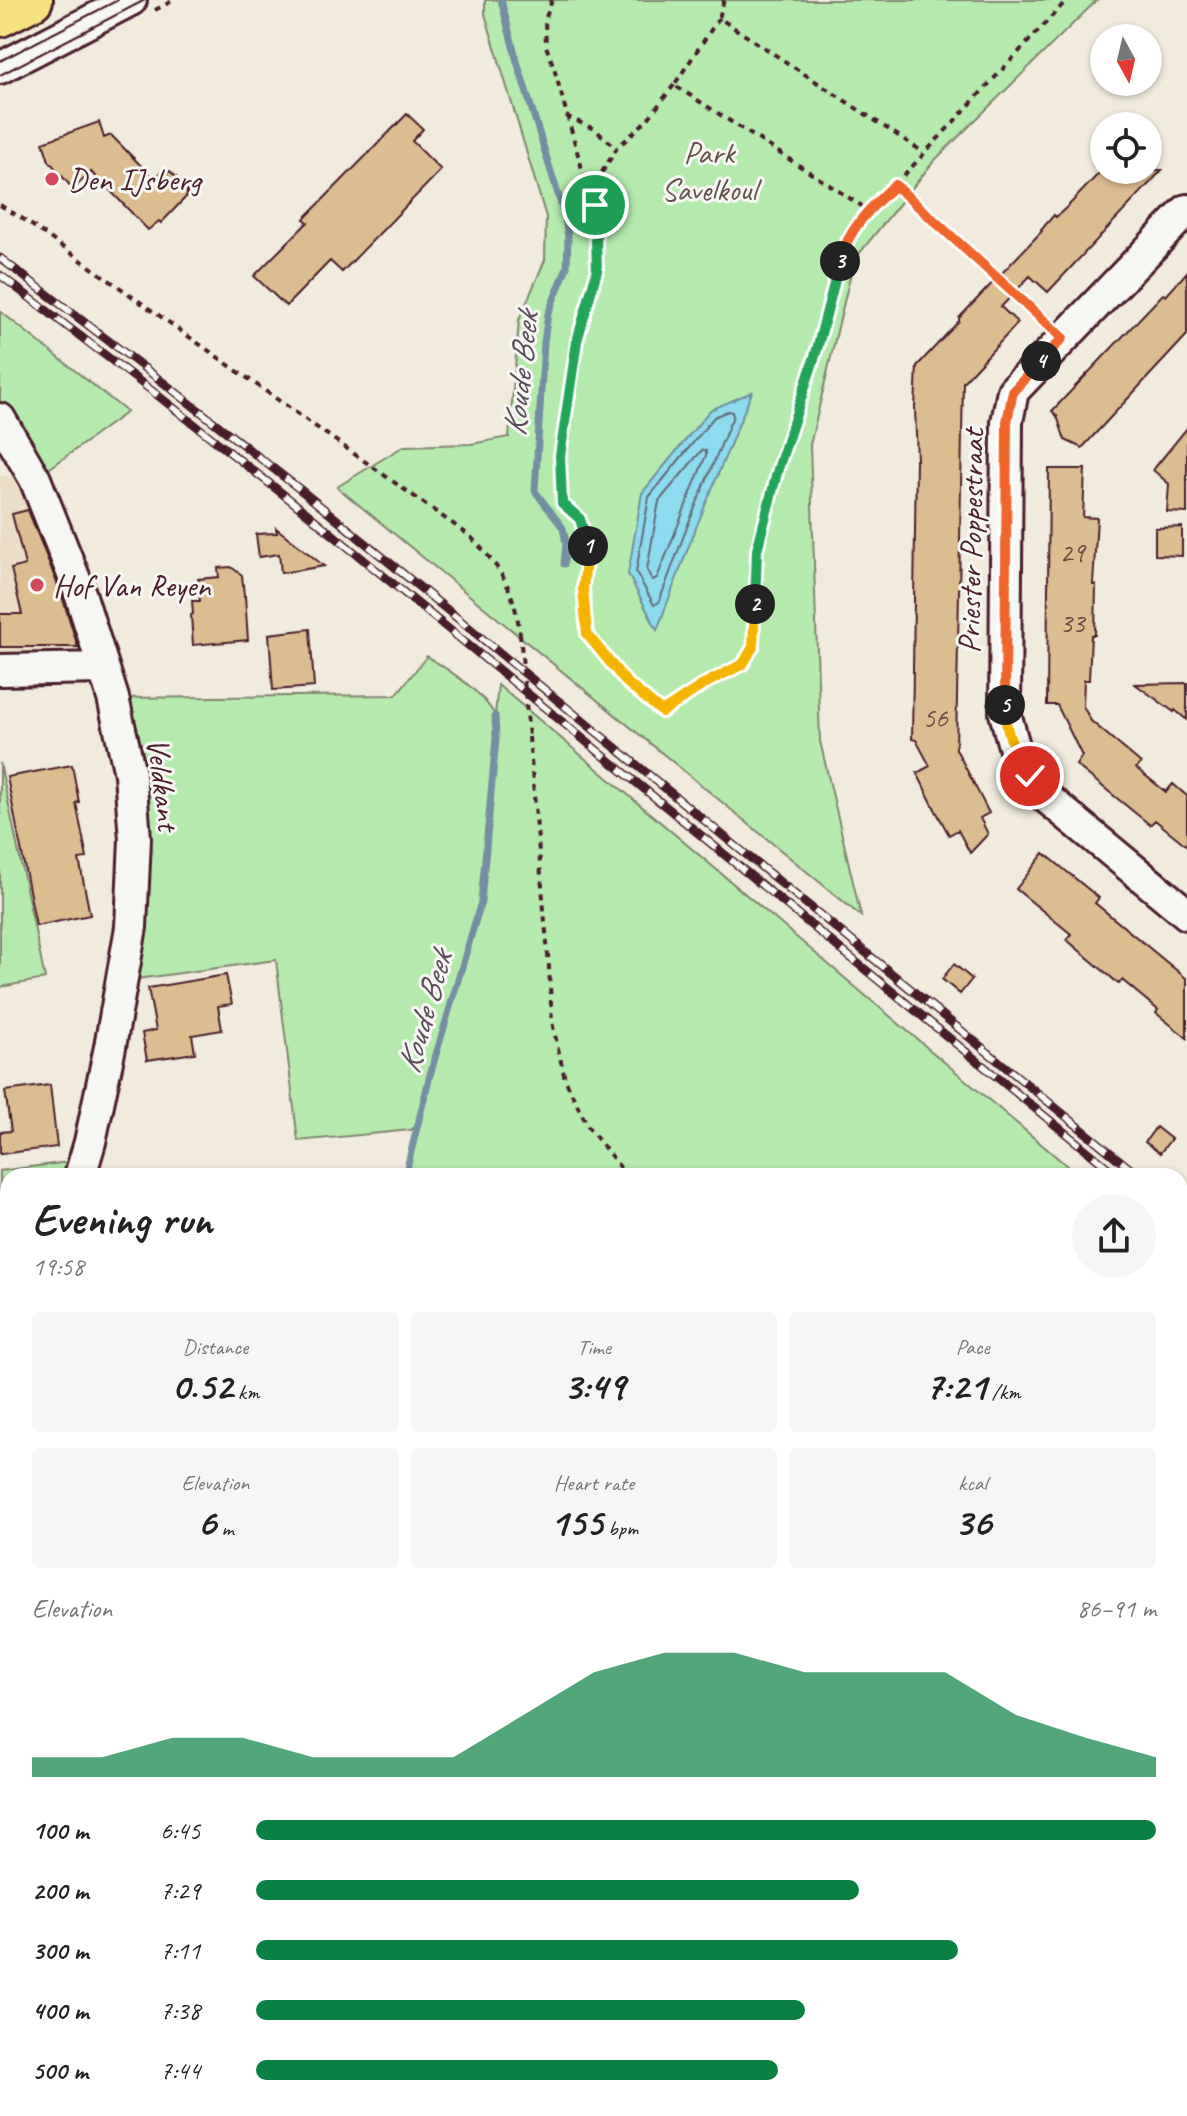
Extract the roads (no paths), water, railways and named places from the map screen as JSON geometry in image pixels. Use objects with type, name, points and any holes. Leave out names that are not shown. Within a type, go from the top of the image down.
[{"type":"main road","points":[[0,17],[33,0]]},
{"type":"street","points":[[0,68],[131,0]]},
{"type":"street","name":"Priester Poppestraat","points":[[1187,210],[1013,391],[1007,422],[1005,713],[1017,757],[1042,794],[1187,914]]},
{"type":"street","name":"Veldkant","points":[[0,419],[35,479],[78,587],[113,698],[130,774],[135,839],[129,940],[110,1047],[82,1168]]},
{"type":"street","points":[[0,670],[103,668]]},
{"type":"water","points":[[752,392],[657,630],[628,574],[642,493],[710,410]]},
{"type":"waterway","name":"Koude Beek","points":[[501,0],[565,217],[568,237],[567,267],[548,314],[544,342],[535,491],[563,528],[566,543],[564,564]]},
{"type":"waterway","name":"Koude Beek","points":[[407,1168],[430,1075],[481,902],[496,739],[495,716]]},
{"type":"tram line","points":[[0,61],[118,0]]},
{"type":"tram line","points":[[0,75],[145,0]]},
{"type":"railway","points":[[0,258],[302,491],[1129,1168]]},
{"type":"railway","points":[[0,275],[293,502],[1108,1168]]},
{"type":"place","name":"Den IJsberg","points":[[52,179]]},
{"type":"place","name":"Hof Van Reyen","points":[[37,585]]},
{"type":"park label","name":"Park Savelkoul","points":[[709,170]]}]
